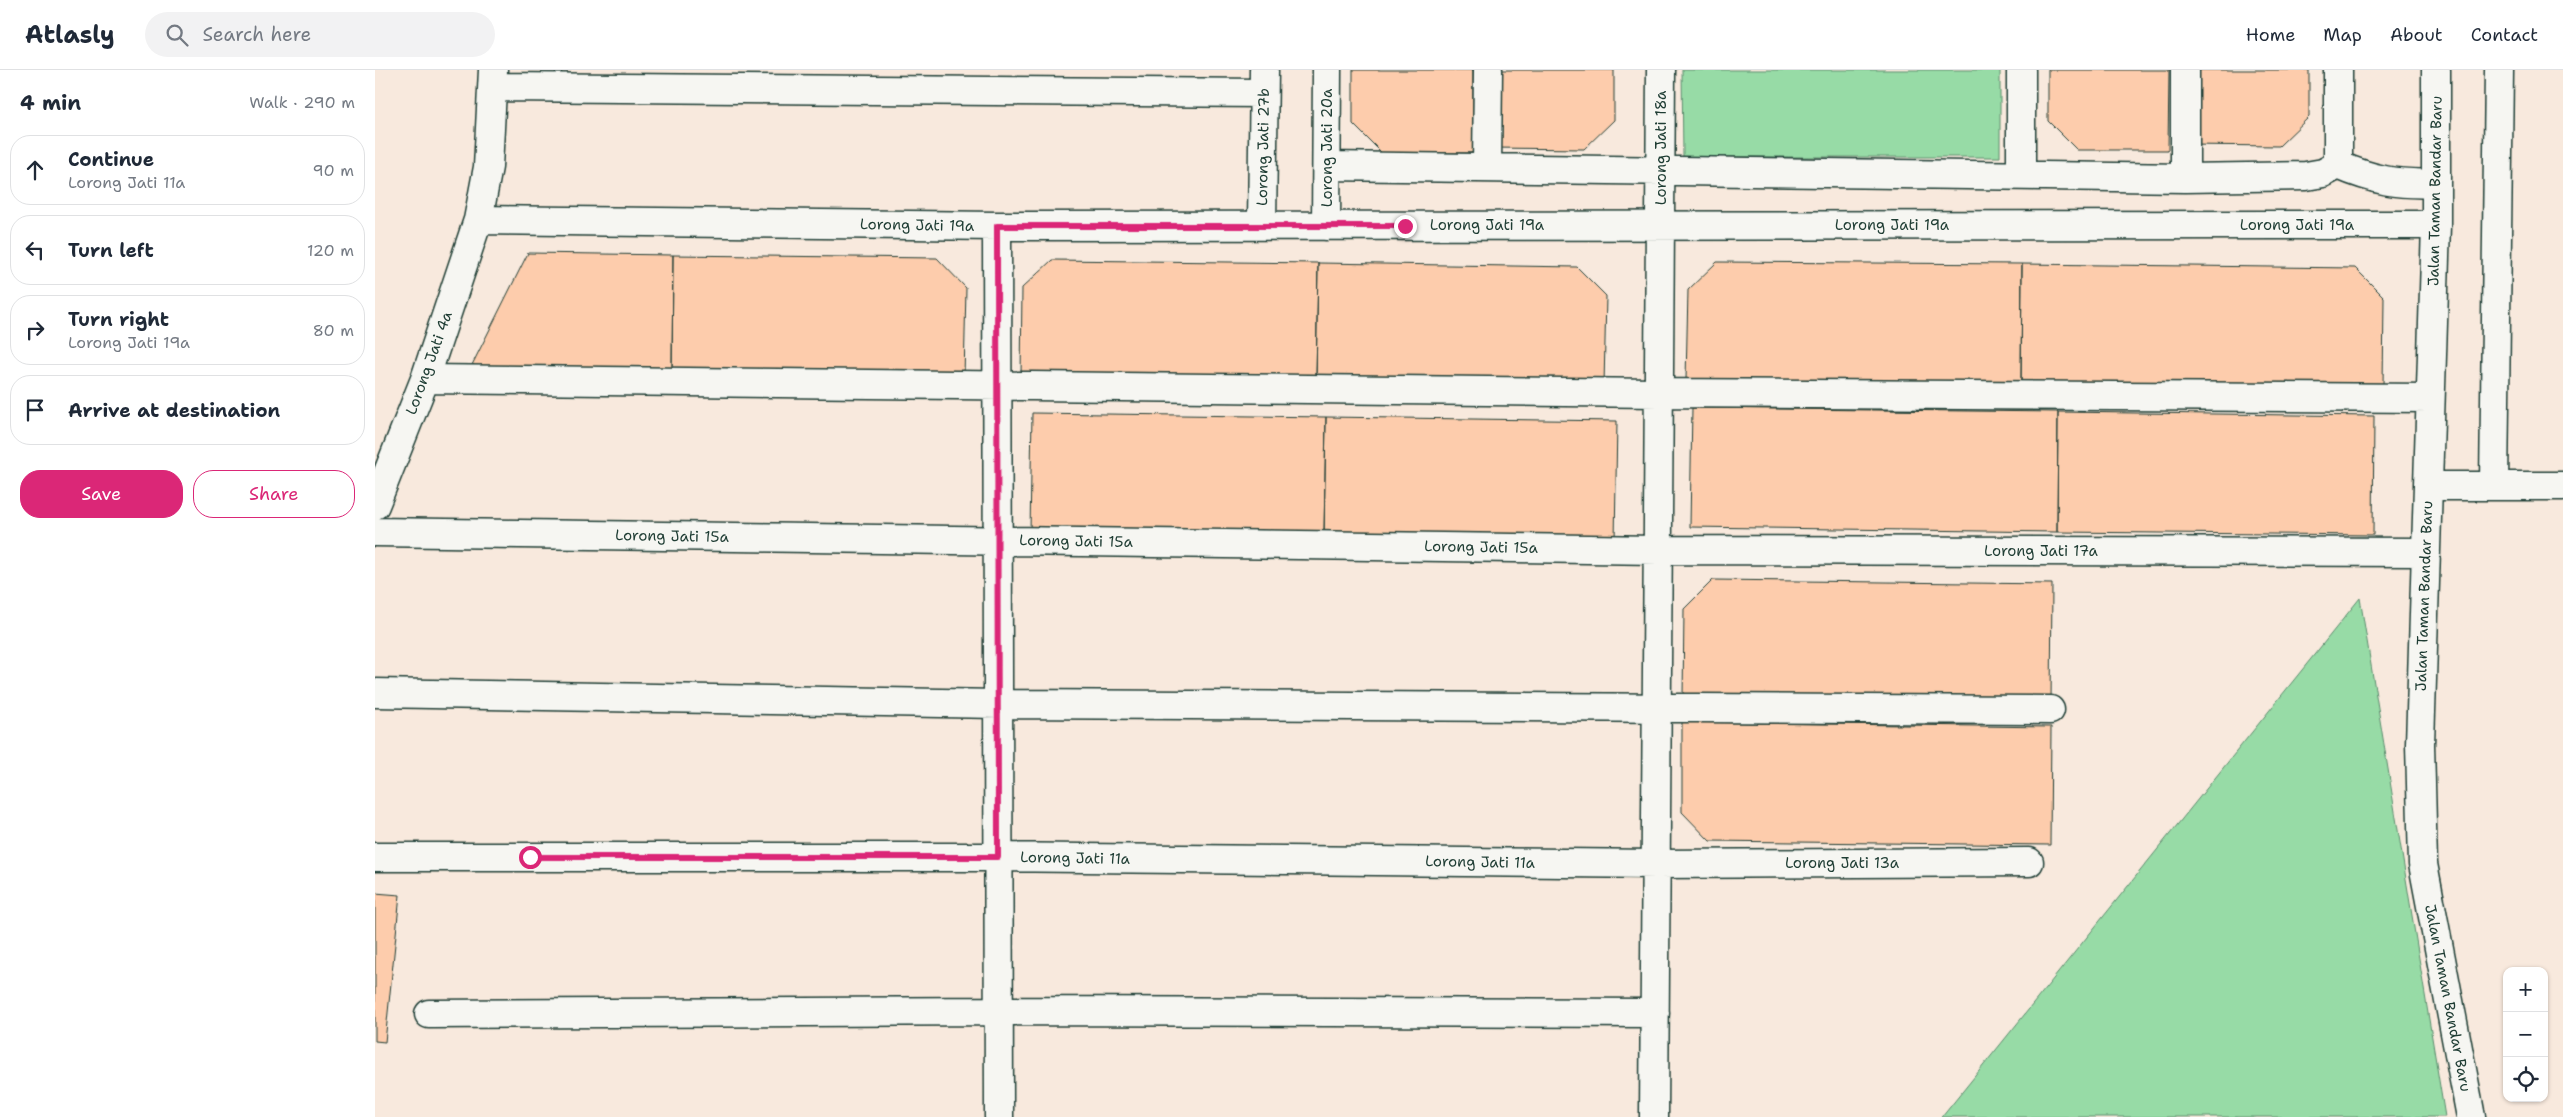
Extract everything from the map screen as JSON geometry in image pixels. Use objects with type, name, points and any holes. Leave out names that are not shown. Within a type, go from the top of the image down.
[{"type":"street","name":"Lorong Jati 20a","points":[[1326,226],[1327,70]]},
{"type":"street","points":[[1487,168],[1488,70]]},
{"type":"street","name":"Lorong Jati 18a","points":[[1654,1117],[1661,70]]},
{"type":"street","points":[[2021,70],[2021,174]]},
{"type":"street","points":[[2185,70],[2185,178]]},
{"type":"street","points":[[2337,165],[2339,70]]},
{"type":"street","name":"Jalan Taman Bandar Baru","points":[[2437,70],[2436,225],[2429,398],[2428,486],[2424,552],[2420,744],[2423,864],[2471,1117]]},
{"type":"street","points":[[2494,485],[2499,70]]},
{"type":"street","points":[[493,78],[1264,82]]},
{"type":"street","name":"Lorong Jati 4a","points":[[375,505],[425,379],[478,220],[488,167],[493,78]]},
{"type":"street","name":"Lorong Jati 27b","points":[[1262,224],[1264,82]]},
{"type":"street","points":[[1327,166],[2021,174],[2185,178],[2306,176],[2323,173],[2337,165]]},
{"type":"street","points":[[2337,165],[2360,175],[2403,185],[2436,184]]},
{"type":"street","name":"Lorong Jati 19a","points":[[478,220],[997,226],[1262,224],[1326,226],[2436,225]]},
{"type":"street","points":[[997,226],[999,1117]]},
{"type":"street","points":[[425,379],[1659,394],[2429,398]]},
{"type":"street","points":[[2428,486],[2563,486]]},
{"type":"street","name":"Lorong Jati 15a","points":[[375,532],[1658,550]]},
{"type":"street","name":"Lorong Jati 17a","points":[[1658,550],[2424,552]]},
{"type":"street","points":[[375,693],[998,704],[2050,710]]},
{"type":"street","name":"Lorong Jati 11a","points":[[375,857],[998,857],[1656,864]]},
{"type":"street","name":"Lorong Jati 13a","points":[[1656,864],[2029,862]]},
{"type":"street","points":[[429,1014],[998,1011],[1655,1013]]},
{"type":"green space","points":[[1682,70],[2000,70],[2000,157],[1683,157]]},
{"type":"green space","points":[[2360,598],[2445,1117],[1942,1117]]},
{"type":"building","points":[[1353,70],[1473,70],[1473,153],[1382,153],[1353,124]]},
{"type":"building","points":[[1494,70],[1614,70],[1614,120],[1584,149],[1493,148]]},
{"type":"building","points":[[2048,70],[2169,70],[2168,150],[2077,150],[2048,121]]},
{"type":"building","points":[[2189,70],[2309,70],[2309,117],[2279,146],[2188,145]]},
{"type":"building","points":[[528,253],[673,255],[672,371],[470,369]]},
{"type":"building","points":[[673,255],[937,258],[966,288],[964,378],[672,371]]},
{"type":"building","points":[[1052,260],[1318,263],[1316,381],[1021,378],[1022,288]]},
{"type":"building","points":[[1717,262],[2022,264],[2021,383],[1686,380],[1688,290]]},
{"type":"building","points":[[1318,263],[1577,267],[1606,296],[1604,385],[1316,381]]},
{"type":"building","points":[[2022,264],[2355,268],[2384,297],[2383,387],[2021,383]]},
{"type":"building","points":[[1692,408],[2058,412],[2057,532],[1690,527]]},
{"type":"building","points":[[2058,412],[2374,416],[2373,535],[2057,532]]},
{"type":"building","points":[[1032,413],[1326,417],[1324,536],[1030,532]]},
{"type":"building","points":[[1326,417],[1617,421],[1615,541],[1324,536]]},
{"type":"building","points":[[1713,580],[2052,584],[2051,703],[1683,698],[1684,609]]},
{"type":"building","points":[[1682,722],[2051,727],[2050,845],[1710,841],[1682,812]]},
{"type":"building","points":[[375,893],[400,895],[385,1042],[375,1041]]},
{"type":"route","points":[[530,857],[998,857],[997,226],[1262,224],[1405,226]]}]
